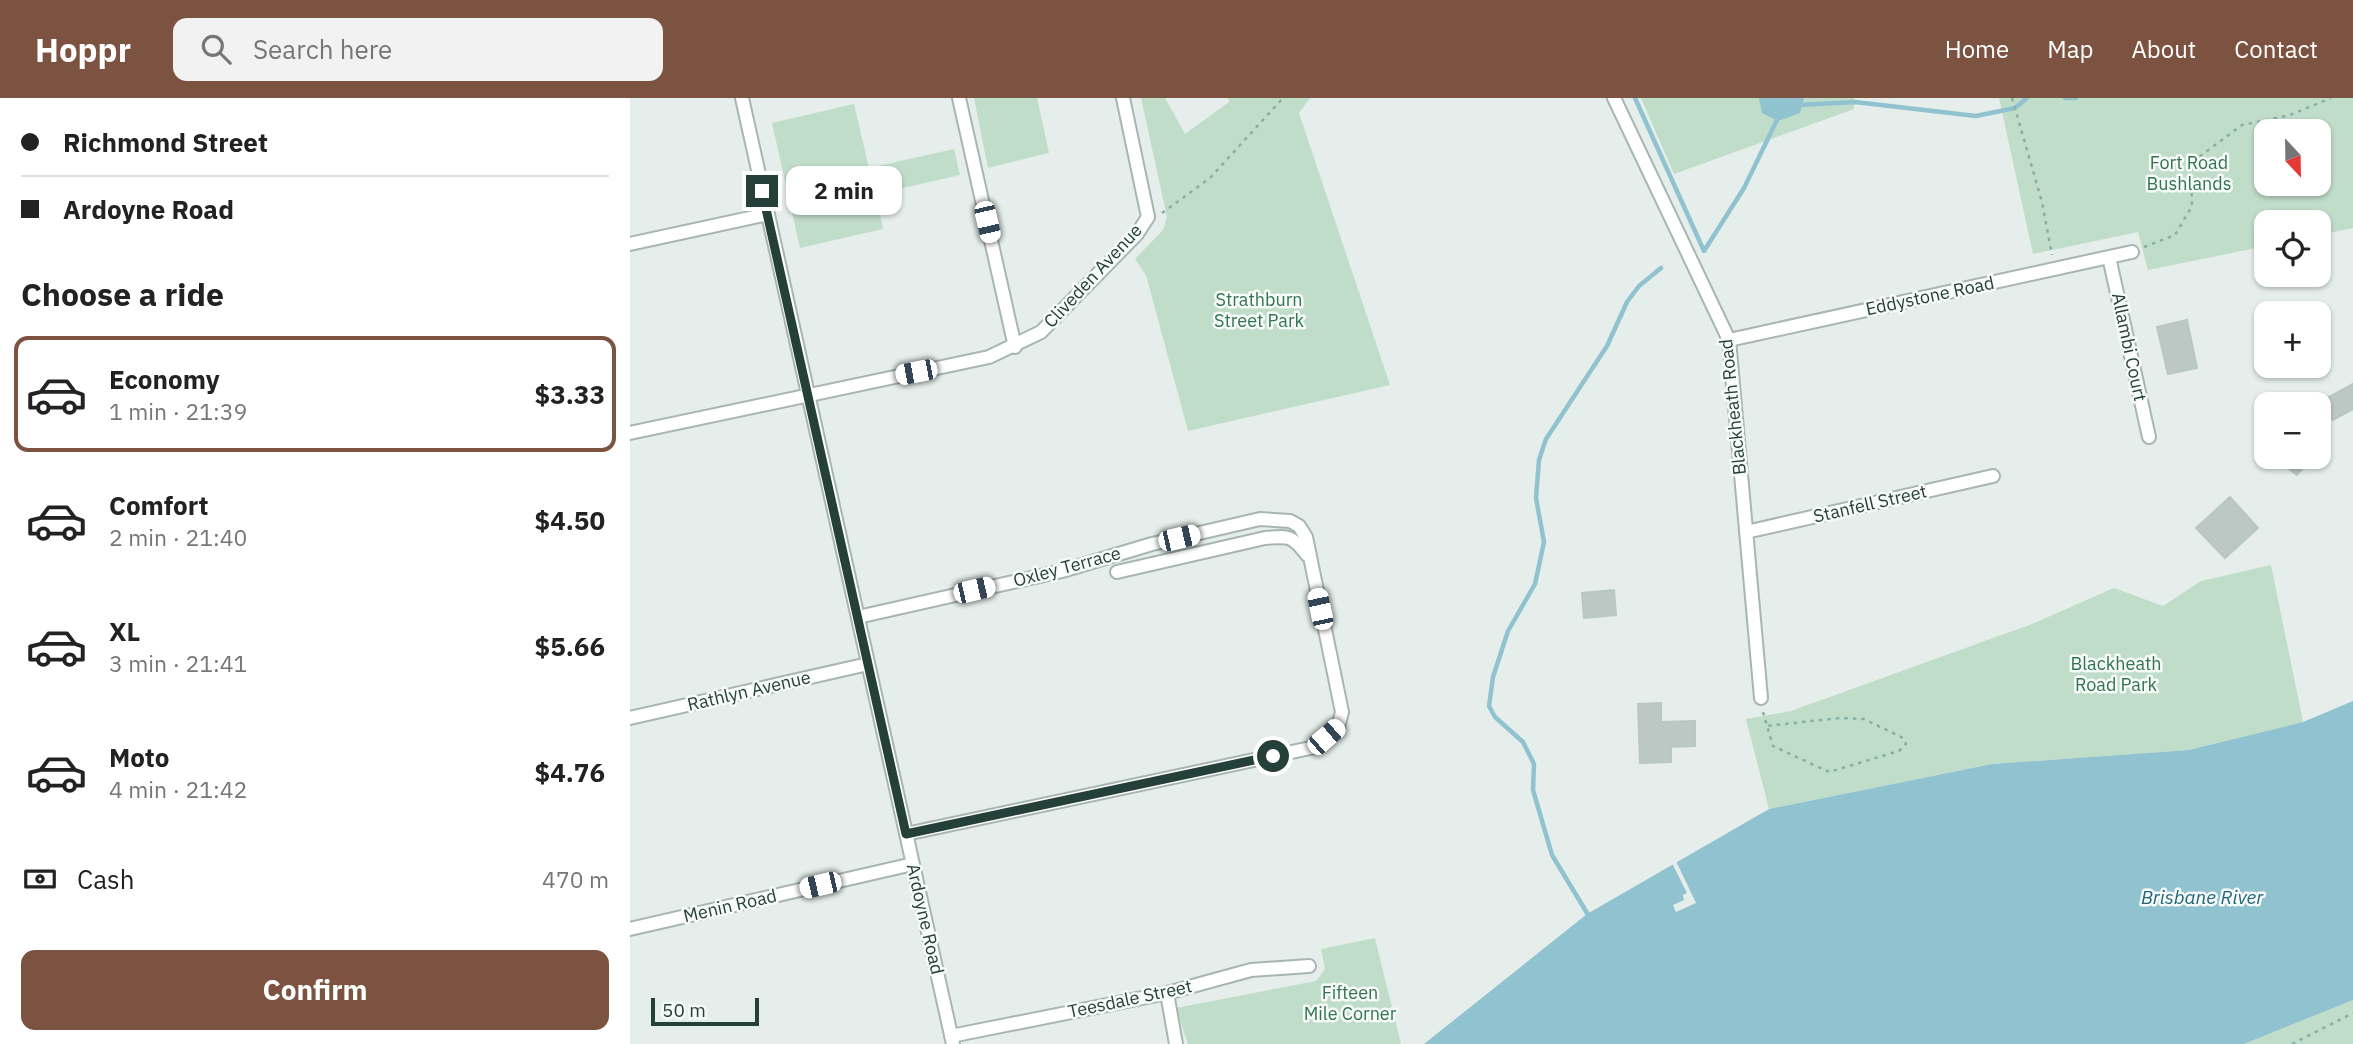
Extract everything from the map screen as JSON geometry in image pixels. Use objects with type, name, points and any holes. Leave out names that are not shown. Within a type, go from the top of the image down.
[{"type":"street","name":"Ardoyne Road","points":[[742,98],[952,1040]]},
{"type":"street","points":[[959,98],[1015,346]]},
{"type":"street","points":[[1123,98],[1148,217]]},
{"type":"street","name":"Blackheath Road","points":[[1614,98],[1729,340],[1761,698]]},
{"type":"street","points":[[630,244],[768,214]]},
{"type":"street","name":"Cliveden Avenue","points":[[630,433],[807,393],[989,357],[1041,332],[1137,234],[1148,217]]},
{"type":"street","name":"Eddystone Road","points":[[1729,340],[2132,251]]},
{"type":"street","name":"Allambi Court","points":[[2109,257],[2148,437]]},
{"type":"street","name":"Stanfell Street","points":[[1746,532],[1993,476]]},
{"type":"street","name":"Oxley Terrace","points":[[858,617],[1062,571],[1152,544],[1272,518],[1299,526],[1306,537],[1342,712],[1338,727],[1315,747],[906,834]]},
{"type":"street","name":"Oxley Terrace","points":[[1116,572],[1155,561],[1284,536],[1295,540],[1309,558]]},
{"type":"street","points":[[1152,544],[1155,561]]},
{"type":"street","name":"Rathlyn Avenue","points":[[630,718],[868,664]]},
{"type":"street","name":"Menin Road","points":[[630,929],[913,864]]},
{"type":"street","name":"Teesdale Street","points":[[952,1040],[1167,993],[1251,971],[1309,967]]},
{"type":"street","points":[[1167,993],[1176,1044]]},
{"type":"path","points":[[1148,217],[1166,212],[1210,178],[1283,98]]},
{"type":"path","points":[[2011,98],[2042,202],[2055,268]]},
{"type":"path","points":[[2132,251],[2175,236],[2192,206],[2191,170],[2199,157],[2242,125],[2290,115],[2331,98]]},
{"type":"path","points":[[1761,698],[1766,726],[1773,746],[1829,772],[1899,751],[1906,744],[1903,738],[1864,719],[1840,718],[1766,726]]},
{"type":"path","points":[[2292,1044],[2353,1013]]},
{"type":"green space","points":[[974,98],[1037,98],[1049,153],[988,168]]},
{"type":"green space","name":"Strathburn Street Park","points":[[1141,98],[1165,98],[1185,134],[1229,102],[1228,98],[1310,98],[1299,113],[1390,385],[1188,431],[1146,275],[1135,259],[1163,230],[1167,217]]},
{"type":"green space","points":[[1641,98],[1854,98],[1854,109],[1674,174]]},
{"type":"green space","name":"Fort Road Bushlands","points":[[1999,98],[2353,98],[2353,228],[2331,233],[2331,210],[2254,210],[2254,248],[2148,270],[2138,232],[2033,254]]},
{"type":"green space","points":[[854,104],[869,168],[954,149],[960,175],[876,194],[883,229],[800,248],[772,123]]},
{"type":"green space","name":"Blackheath Road Park","points":[[2271,565],[2303,722],[2189,750],[1992,764],[1769,809],[1746,719],[1791,711],[2032,624],[2114,588],[2163,606],[2201,581]]},
{"type":"green space","name":"Fifteen Mile Corner","points":[[1375,938],[1401,1044],[1188,1044],[1176,1008],[1316,981],[1325,969],[1321,949]]},
{"type":"green space","points":[[2353,1000],[2353,1044],[2244,1044]]},
{"type":"water","points":[[1759,98],[1804,98],[1800,113],[1778,121],[1762,113]]},
{"type":"water","name":"Brisbane River","points":[[2353,701],[2353,1000],[2244,1044],[1424,1044],[1587,914],[1769,809],[1992,764],[2189,750],[2303,722]]},
{"type":"pier","points":[[1675,859],[1696,903],[1676,912],[1673,905],[1684,900],[1683,895],[1687,893],[1671,861]]},
{"type":"building","points":[[2187,320],[2197,368],[2168,374],[2157,327]]},
{"type":"building","points":[[2353,384],[2353,409],[2333,420],[2331,396]]},
{"type":"building","points":[[2289,469],[2302,469],[2297,475]]},
{"type":"building","points":[[2230,497],[2258,528],[2225,558],[2196,528]]},
{"type":"building","points":[[1614,590],[1616,615],[1584,618],[1582,593]]},
{"type":"building","points":[[1661,703],[1661,722],[1695,721],[1695,746],[1671,747],[1671,762],[1640,763],[1638,704]]},
{"type":"waterway","points":[[1635,98],[1704,251],[1744,188],[1778,118]]},
{"type":"waterway","points":[[1799,105],[1855,102],[1976,116],[2015,108],[2027,98]]},
{"type":"waterway","points":[[2065,98],[2076,98]]},
{"type":"waterway","points":[[1590,918],[1552,855],[1533,790],[1534,764],[1523,742],[1495,717],[1489,706],[1493,677],[1508,631],[1535,584],[1544,542],[1536,498],[1539,460],[1546,439],[1607,346],[1627,302],[1639,286],[1661,268]]},
{"type":"route","points":[[762,191],[906,834],[1273,756]]}]
